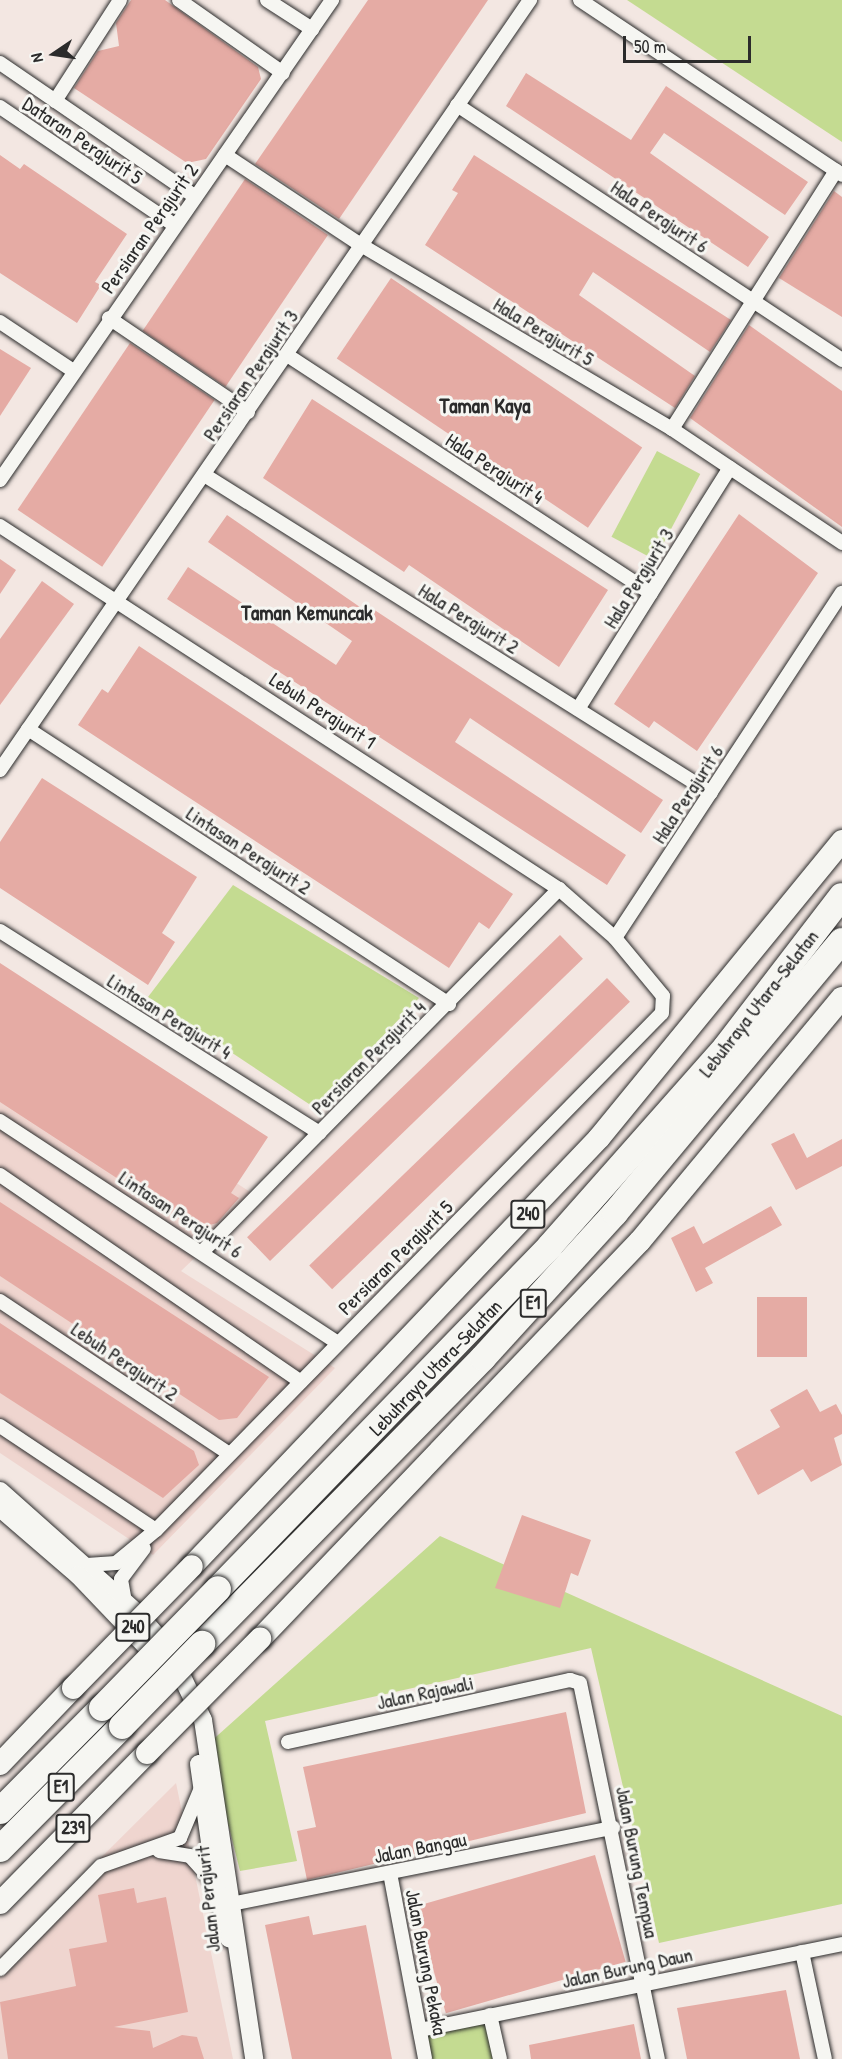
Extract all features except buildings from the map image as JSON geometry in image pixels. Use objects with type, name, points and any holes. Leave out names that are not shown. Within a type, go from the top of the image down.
[{"type":"highway","name":"Lebuhraya Utara–Selatan","points":[[0,1811],[550,1246],[726,1047],[842,896]]},
{"type":"highway","name":"Lebuhraya Utara–Selatan","points":[[0,1849],[522,1315],[842,941]]},
{"type":"main road","name":"240","points":[[0,1764],[192,1566],[599,1138],[842,841]]},
{"type":"main road","name":"239","points":[[0,1903],[260,1639],[640,1241],[842,999]]},
{"type":"street","points":[[55,101],[120,0]]},
{"type":"street","points":[[179,0],[284,73]]},
{"type":"street","points":[[267,0],[312,29]]},
{"type":"street","name":"Persiaran Perajurit 2","points":[[0,480],[72,370],[284,73],[332,0]]},
{"type":"street","name":"Persiaran Perajurit 3","points":[[0,770],[116,601],[206,476],[361,245],[530,0]]},
{"type":"street","points":[[580,0],[839,173],[672,429]]},
{"type":"street","name":"Dataran Perajurit 5","points":[[0,63],[196,197]]},
{"type":"street","name":"Hala Perajurit 6","points":[[457,105],[842,360]]},
{"type":"street","name":"Dataran Perajurit 5","points":[[0,106],[174,225]]},
{"type":"street","name":"Hala Perajurit 5","points":[[225,155],[361,245],[672,429],[842,543]]},
{"type":"street","points":[[109,318],[248,412]]},
{"type":"street","points":[[0,322],[72,370]]},
{"type":"street","name":"Hala Perajurit 4","points":[[287,355],[651,593]]},
{"type":"street","name":"Hala Perajurit 3","points":[[578,709],[730,468]]},
{"type":"street","name":"Hala Perajurit 2","points":[[206,476],[711,793]]},
{"type":"street","name":"Lebuh Perajurit 1","points":[[0,526],[559,889],[615,938]]},
{"type":"street","name":"Hala Perajurit 6","points":[[615,938],[842,593]]},
{"type":"street","name":"Lintasan Perajurit 2","points":[[28,729],[449,1004]]},
{"type":"street","name":"Persiaran Perajurit 4","points":[[203,1251],[449,1004],[559,889]]},
{"type":"street","name":"Lintasan Perajurit 4","points":[[0,931],[320,1133]]},
{"type":"street","name":"Persiaran Perajurit 5","points":[[87,1565],[116,1563],[156,1530],[228,1453],[301,1382],[662,1013],[663,996],[615,938]]},
{"type":"street","name":"Lintasan Perajurit 6","points":[[0,1121],[203,1251],[338,1343]]},
{"type":"street","points":[[0,1175],[301,1382]]},
{"type":"street","name":"Lebuh Perajurit 2","points":[[0,1301],[228,1453]]},
{"type":"street","points":[[0,1426],[156,1530]]},
{"type":"street","name":"Jalan Perajurit","points":[[0,1491],[87,1565],[169,1650],[203,1720],[227,1905],[254,2059]]},
{"type":"street","name":"Jalan Perajurit","points":[[0,1508],[78,1575],[162,1662],[193,1724],[216,1885],[227,1905]]},
{"type":"street","name":"Persiaran Perajurit 5","points":[[126,1603],[121,1579],[156,1530]]},
{"type":"street","name":"Jalan Rajawali","points":[[288,1742],[570,1680]]},
{"type":"street","name":"Jalan Burung Tempua","points":[[570,1680],[582,1688],[613,1828],[658,2059]]},
{"type":"street","points":[[0,1969],[101,1866],[154,1851],[186,1831],[202,1784]]},
{"type":"street","name":"Jalan Bangau","points":[[227,1905],[613,1828]]},
{"type":"street","points":[[154,1851],[190,1856],[216,1885]]},
{"type":"street","name":"Jalan Burung Pekaka","points":[[390,1873],[425,2059]]},
{"type":"street","name":"Jalan Burung Daun","points":[[420,2030],[842,1944]]},
{"type":"street","points":[[802,1952],[825,2059]]},
{"type":"street","points":[[490,2015],[500,2059]]},
{"type":"shaded area","points":[[0,1030],[258,1197],[181,1271],[335,1368],[153,1555],[0,1453]]},
{"type":"shaded area","points":[[176,1783],[233,2059],[0,2059],[0,1958]]},
{"type":"green space","points":[[627,0],[842,0],[842,142]]},
{"type":"green space","points":[[657,451],[700,474],[655,560],[611,537]]},
{"type":"green space","points":[[233,885],[419,998],[315,1108],[148,997]]},
{"type":"green space","points":[[440,1536],[842,1716],[842,1904],[659,1943],[591,1648],[265,1721],[297,1861],[240,1871],[208,1744]]},
{"type":"green space","points":[[490,2018],[498,2059],[431,2059],[425,2033]]},
{"type":"district","name":"Taman Kaya","points":[[485,406]]},
{"type":"district","name":"Taman Kemuncak","points":[[307,613]]}]
